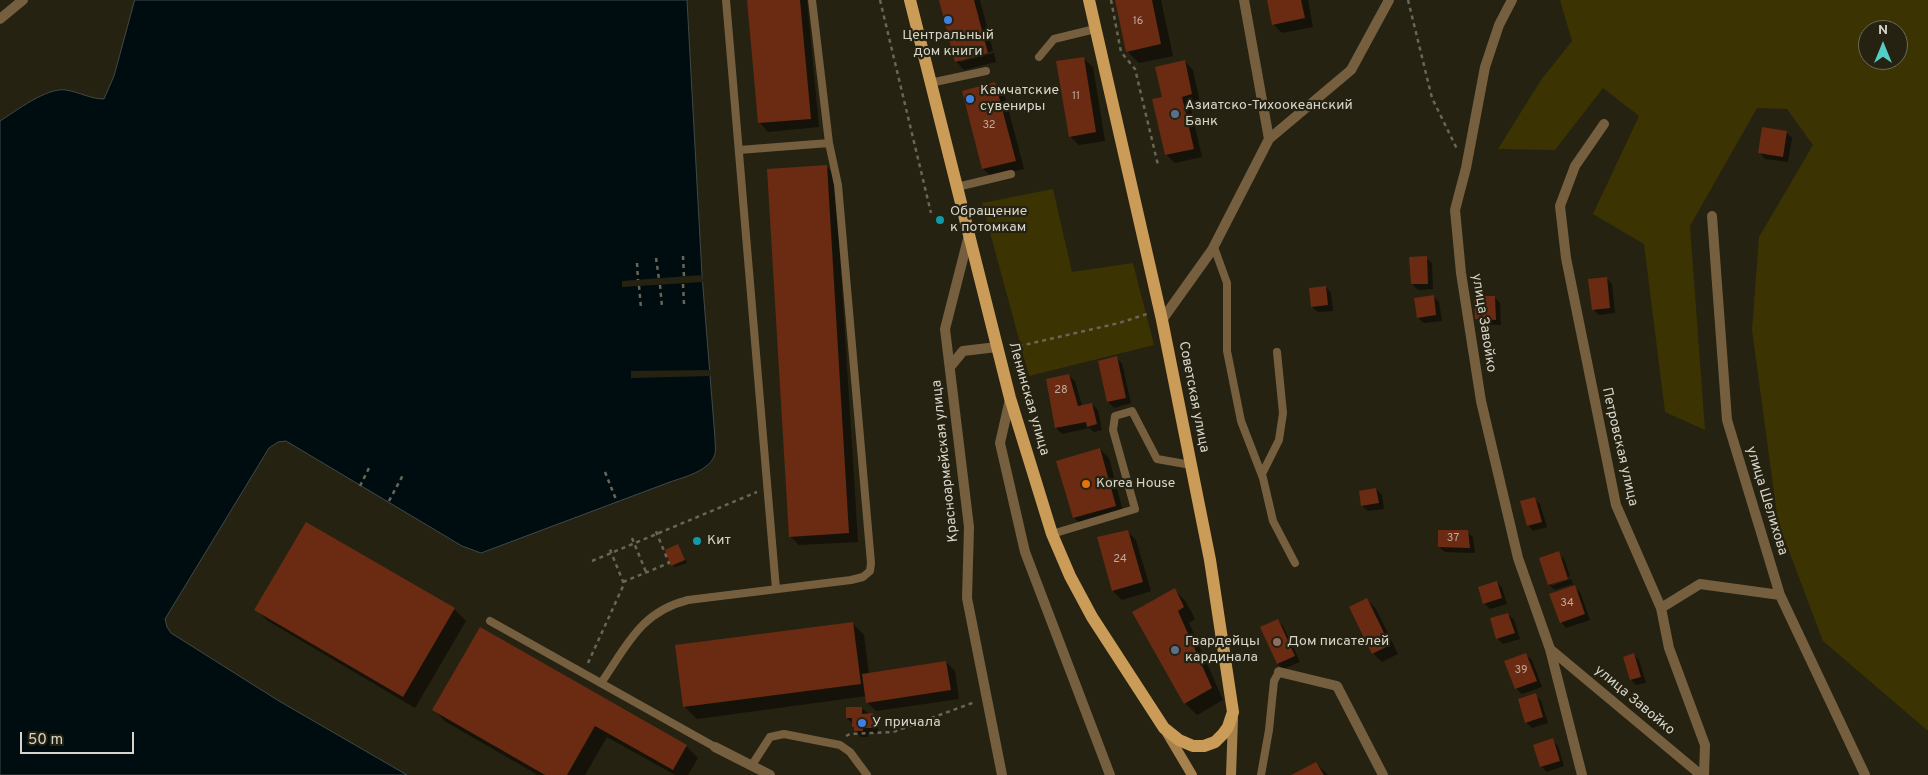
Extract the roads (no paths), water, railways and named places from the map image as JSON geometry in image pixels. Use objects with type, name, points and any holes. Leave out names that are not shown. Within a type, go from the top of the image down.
[{"type":"main road","name":"Ленинская улица","points":[[910,0],[1010,398],[1052,534],[1070,576],[1092,617],[1192,775]]},
{"type":"main road","name":"Советская улица","points":[[1089,0],[1162,320],[1210,560],[1233,712]]},
{"type":"main road","points":[[1164,728],[1179,740],[1193,746],[1204,746],[1215,742],[1223,734],[1228,727],[1233,712]]},
{"type":"main road","points":[[1232,775],[1233,712]]},
{"type":"street","points":[[0,19],[23,0]]},
{"type":"street","points":[[1244,0],[1269,139]]},
{"type":"street","points":[[1162,320],[1214,247],[1269,139],[1351,70],[1389,0]]},
{"type":"street","name":"улица Завойко","points":[[1512,0],[1499,25],[1485,67],[1466,168],[1455,210],[1461,273],[1481,401],[1518,558],[1550,649],[1582,775]]},
{"type":"street","name":"Петровская улица","points":[[1604,124],[1575,166],[1560,206],[1566,258],[1616,505],[1661,608],[1669,648],[1705,745],[1702,775]]},
{"type":"street","name":"улица Шелихова","points":[[1712,216],[1727,420],[1780,595],[1865,775]]},
{"type":"street","name":"Красноармейская улица","points":[[969,234],[945,329],[969,527],[967,598],[1002,775]]},
{"type":"street","points":[[950,367],[963,351],[997,347]]},
{"type":"street","points":[[1010,398],[1000,444],[1025,552],[1110,775]]},
{"type":"street","points":[[1661,608],[1700,584],[1780,595]]},
{"type":"street","name":"улица Завойко","points":[[1550,649],[1702,775]]},
{"type":"street","points":[[1279,672],[1336,686],[1383,775]]},
{"type":"street","points":[[715,747],[770,775]]},
{"type":"lane","points":[[726,0],[776,589]]},
{"type":"lane","points":[[601,683],[642,625],[662,609],[688,600],[851,580],[866,575],[871,567],[838,185],[830,143],[812,0]]},
{"type":"lane","points":[[1039,57],[1054,39],[1095,29]]},
{"type":"lane","points":[[930,83],[986,71]]},
{"type":"lane","points":[[739,150],[830,143]]},
{"type":"lane","points":[[957,187],[1011,174]]},
{"type":"lane","points":[[1214,247],[1227,283],[1227,352],[1239,412],[1262,474],[1273,521],[1295,563]]},
{"type":"lane","points":[[1262,474],[1279,440],[1283,413],[1277,352]]},
{"type":"lane","points":[[1052,534],[1135,509],[1113,430],[1115,416],[1132,410],[1157,459],[1191,465]]},
{"type":"lane","points":[[490,621],[715,747]]},
{"type":"lane","points":[[1261,775],[1269,730],[1274,682],[1279,672]]},
{"type":"lane","points":[[752,765],[767,741],[774,735],[784,734],[835,743],[847,748],[867,775]]},
{"type":"place","name":"Центральный дом книги","points":[[948,20]]},
{"type":"place","name":"Камчатские сувениры","points":[[970,99]]},
{"type":"place","name":"Азиатско-Тихоокеанский Банк","points":[[1175,114]]},
{"type":"place","name":"Обращение к потомкам","points":[[940,220]]},
{"type":"place","name":"Korea House","points":[[1086,484]]},
{"type":"place","name":"Кит","points":[[697,541]]},
{"type":"place","name":"Дом писателей","points":[[1277,642]]},
{"type":"place","name":"Гвардейцы кардинала","points":[[1175,650]]},
{"type":"place","name":"У причала","points":[[862,723]]}]
